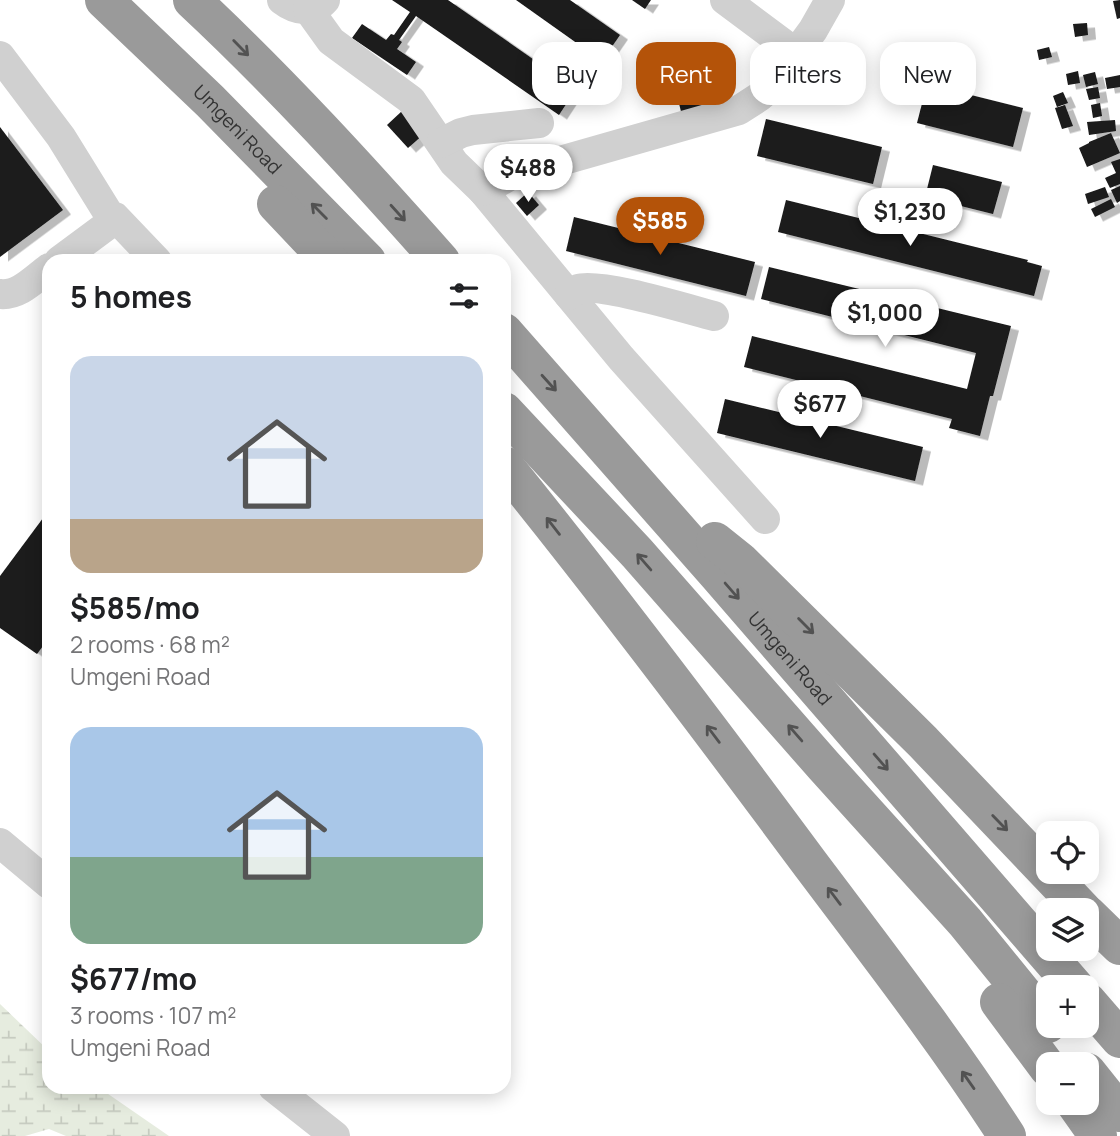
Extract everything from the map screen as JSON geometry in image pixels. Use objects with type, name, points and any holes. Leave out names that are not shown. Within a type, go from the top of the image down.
[{"type":"highway","points":[[90,0],[204,129],[323,254]]},
{"type":"highway","name":"Umgeni Road","points":[[104,0],[210,101],[360,254]]},
{"type":"highway","points":[[192,0],[362,172],[434,254]]},
{"type":"highway","name":"Umgeni Road","points":[[511,340],[1065,975]]},
{"type":"highway","points":[[511,419],[636,553],[965,922],[1036,1009]]},
{"type":"highway","points":[[511,474],[691,704],[916,1005],[1007,1136]]},
{"type":"highway","points":[[643,489],[691,521],[740,561],[923,742],[1072,898]]},
{"type":"highway","points":[[824,766],[1036,1052]]},
{"type":"highway","points":[[1099,926],[1120,946]]},
{"type":"highway","points":[[1099,1014],[1120,1039]]},
{"type":"highway","points":[[1059,1038],[1070,1052]]},
{"type":"highway","points":[[1099,1087],[1120,1113]]},
{"type":"highway","points":[[1083,1115],[1098,1136]]},
{"type":"street","points":[[726,0],[781,42]]},
{"type":"street","points":[[804,42],[830,0]]},
{"type":"street","points":[[305,3],[331,41],[411,100],[454,163],[483,191],[621,358],[765,519]]},
{"type":"street","points":[[0,56],[61,137],[113,221]]},
{"type":"street","points":[[483,191],[511,175],[738,110],[750,103]]},
{"type":"street","points":[[441,143],[474,130],[539,123]]},
{"type":"street","points":[[68,254],[115,217],[150,254]]},
{"type":"street","points":[[0,294],[17,293],[42,273]]},
{"type":"street","points":[[569,295],[578,289],[595,288],[713,316]]},
{"type":"street","points":[[0,842],[42,878]]},
{"type":"street","points":[[282,1094],[335,1136]]},
{"type":"green space","points":[[0,1004],[42,1044],[42,1094],[108,1094],[169,1136],[66,1136],[49,1129],[25,1136],[0,1136]]},
{"type":"building","points":[[392,0],[448,0],[532,58],[532,96],[416,16],[399,40],[402,42],[397,49],[416,62],[407,75],[352,38],[362,24],[386,40],[391,34],[394,35],[410,12]]},
{"type":"building","points":[[516,0],[570,0],[620,35],[615,42],[575,42]]},
{"type":"building","points":[[632,0],[651,0],[645,9]]},
{"type":"building","points":[[1120,0],[1120,18],[1117,19],[1113,1]]},
{"type":"building","points":[[1087,23],[1088,35],[1075,37],[1073,24]]},
{"type":"building","points":[[1049,47],[1052,57],[1039,60],[1037,50]]},
{"type":"building","points":[[1078,71],[1080,83],[1068,85],[1066,74]]},
{"type":"building","points":[[1095,72],[1098,84],[1086,87],[1083,75]]},
{"type":"building","points":[[1120,75],[1120,87],[1107,89],[1105,78]]},
{"type":"building","points":[[1098,87],[1100,98],[1089,100],[1086,89]]},
{"type":"building","points":[[1063,92],[1068,103],[1057,107],[1053,96]]},
{"type":"building","points":[[976,96],[1023,108],[1013,147],[917,123],[922,105],[976,105]]},
{"type":"building","points":[[1100,103],[1102,116],[1093,118],[1091,105]]},
{"type":"building","points":[[545,105],[566,105],[559,115]]},
{"type":"building","points":[[679,105],[723,105],[724,109],[683,120]]},
{"type":"building","points":[[1065,105],[1073,126],[1062,129],[1055,108]]},
{"type":"building","points":[[402,111],[424,134],[408,148],[387,125]]},
{"type":"building","points":[[766,119],[882,147],[873,184],[757,156]]},
{"type":"building","points":[[1115,120],[1116,131],[1089,135],[1087,122]]},
{"type":"building","points":[[0,127],[63,210],[0,257]]},
{"type":"building","points":[[1111,133],[1120,153],[1087,167],[1079,148]]},
{"type":"building","points":[[1120,159],[1120,184],[1110,188],[1105,178],[1116,173],[1111,162]]},
{"type":"building","points":[[933,165],[1002,182],[993,214],[925,197]]},
{"type":"building","points":[[1120,186],[1120,201],[1117,203],[1111,190]]},
{"type":"building","points":[[1105,187],[1109,197],[1088,204],[1085,194]]},
{"type":"building","points":[[528,192],[539,205],[527,216],[516,203]]},
{"type":"building","points":[[1111,199],[1115,207],[1095,217],[1091,209]]},
{"type":"building","points":[[786,200],[1028,260],[1027,262],[1042,266],[1034,296],[778,232]]},
{"type":"building","points":[[574,217],[755,262],[746,296],[566,251]]},
{"type":"building","points":[[769,267],[1011,326],[980,436],[949,428],[952,419],[744,367],[752,336],[967,389],[976,353],[761,299]]},
{"type":"building","points":[[725,399],[923,447],[915,481],[717,433]]},
{"type":"building","points":[[42,519],[42,647],[37,654],[0,628],[0,576]]}]
